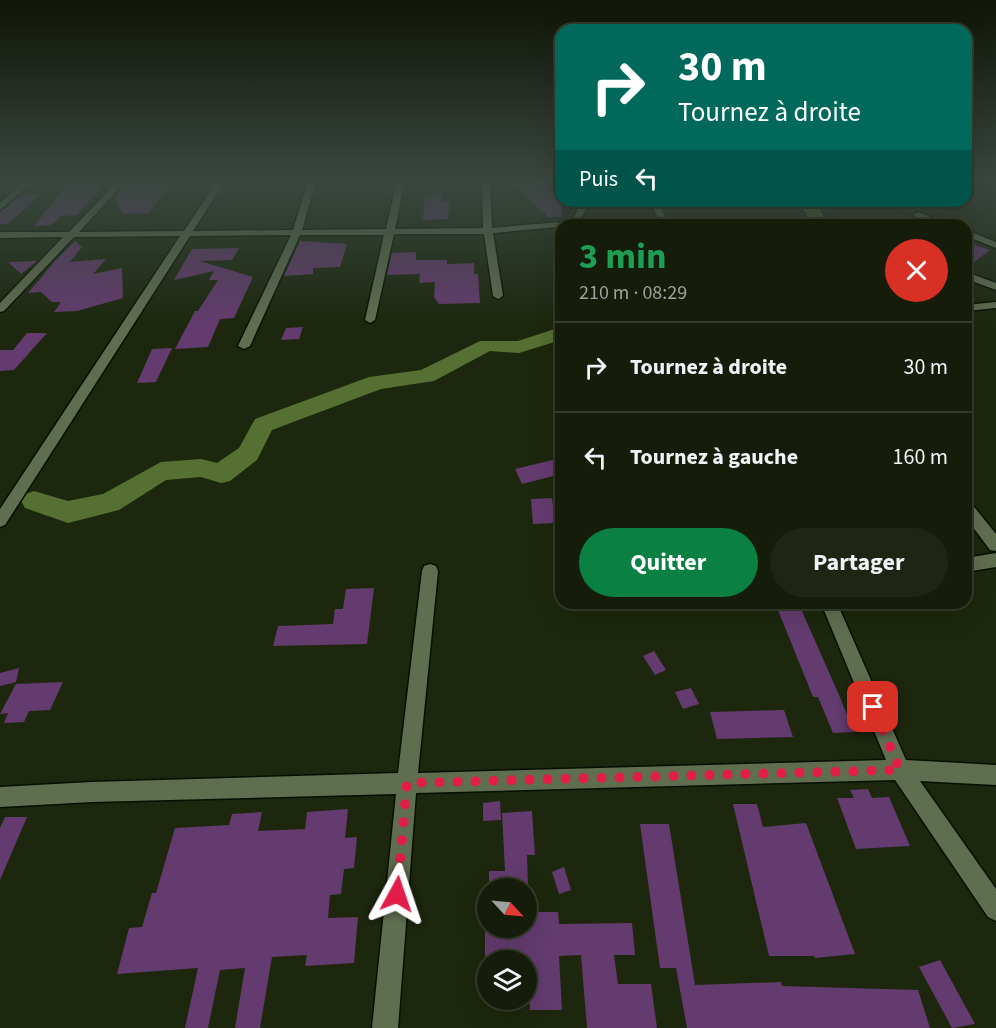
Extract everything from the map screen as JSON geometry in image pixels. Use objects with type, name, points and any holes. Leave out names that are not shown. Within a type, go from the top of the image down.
[{"type":"street","points":[[0,309],[78,229]]},
{"type":"street","points":[[0,520],[189,229]]},
{"type":"street","points":[[244,346],[298,229]]},
{"type":"street","points":[[370,320],[393,229]]},
{"type":"street","points":[[0,235],[510,229]]},
{"type":"street","points":[[488,231],[498,296]]},
{"type":"street","points":[[972,235],[996,245]]},
{"type":"street","points":[[972,277],[996,287]]},
{"type":"street","points":[[972,307],[996,304]]},
{"type":"street","points":[[972,515],[996,545]]},
{"type":"street","points":[[972,564],[996,560]]},
{"type":"street","points":[[386,1028],[407,783],[430,571]]},
{"type":"street","points":[[832,609],[900,770],[996,909]]},
{"type":"street","points":[[0,797],[92,792],[900,770],[996,775]]},
{"type":"building","points":[[75,241],[82,247],[70,262],[106,259],[93,274],[122,268],[123,298],[77,311],[54,312],[61,302],[52,302],[41,292],[28,293]]},
{"type":"building","points":[[300,241],[347,244],[340,267],[313,268],[313,274],[284,276]]},
{"type":"building","points":[[975,245],[990,250],[972,264],[972,247]]},
{"type":"building","points":[[239,248],[232,260],[200,261],[253,277],[234,318],[220,319],[208,347],[175,349],[195,311],[198,311],[218,280],[209,280],[214,271],[174,280],[192,249]]},
{"type":"building","points":[[416,252],[416,260],[447,260],[447,264],[474,263],[474,274],[478,274],[480,303],[439,304],[434,297],[435,282],[419,283],[420,274],[387,275],[392,253]]},
{"type":"building","points":[[37,261],[21,274],[8,262]]},
{"type":"building","points":[[303,327],[299,339],[281,340],[286,328]]},
{"type":"building","points":[[27,333],[47,333],[14,370],[0,371],[0,350],[13,350]]},
{"type":"building","points":[[172,348],[156,382],[137,383],[152,349]]},
{"type":"building","points":[[555,459],[555,476],[522,484],[515,469]]},
{"type":"building","points":[[552,498],[555,523],[533,524],[531,499]]},
{"type":"building","points":[[374,588],[367,644],[273,646],[278,626],[333,624],[335,609],[343,609],[346,589]]},
{"type":"building","points":[[801,609],[854,732],[833,733],[818,697],[813,697],[778,610]]},
{"type":"building","points":[[654,651],[666,670],[655,675],[643,656]]},
{"type":"building","points":[[19,668],[16,682],[0,686],[0,673]]},
{"type":"building","points":[[63,682],[50,710],[29,711],[24,722],[4,723],[8,713],[0,714],[16,684]]},
{"type":"building","points":[[691,688],[699,704],[683,709],[675,692]]},
{"type":"building","points":[[784,710],[793,737],[717,739],[710,712]]},
{"type":"building","points":[[868,789],[872,798],[889,797],[910,846],[856,849],[837,798],[854,798],[850,790]]},
{"type":"building","points":[[500,801],[501,820],[483,821],[483,803]]},
{"type":"building","points":[[733,804],[757,804],[763,827],[806,823],[855,954],[815,958],[814,956],[769,956]]},
{"type":"building","points":[[348,809],[345,838],[357,837],[354,868],[344,869],[341,894],[330,895],[328,918],[358,917],[354,963],[305,966],[307,955],[272,957],[260,1028],[235,1028],[245,968],[220,970],[208,1028],[185,1028],[198,968],[117,974],[129,928],[142,927],[152,893],[156,893],[175,828],[229,825],[232,814],[262,812],[258,831],[305,829],[307,812]]},
{"type":"building","points":[[532,811],[535,855],[527,855],[528,878],[489,878],[489,871],[505,871],[502,813]]},
{"type":"building","points":[[5,817],[27,817],[0,880],[0,828]]},
{"type":"building","points":[[640,824],[669,824],[695,985],[781,982],[782,986],[918,990],[930,1028],[687,1028],[676,968],[660,968]]},
{"type":"building","points":[[564,867],[571,890],[559,894],[552,872]]},
{"type":"building","points":[[537,912],[558,912],[559,924],[632,923],[635,955],[614,955],[618,984],[651,984],[657,1028],[587,1028],[581,955],[559,956],[562,1010],[537,1010],[537,950],[485,950],[485,938],[537,938]]},
{"type":"building","points":[[940,960],[975,1024],[952,1028],[919,967]]},
{"type":"waterway","points":[[34,501],[68,512],[110,503],[161,471],[201,468],[221,474],[248,454],[263,425],[377,382],[426,376],[487,345],[519,347],[555,335]]},
{"type":"route","points":[[397,894],[407,783],[900,770],[873,707]]}]
